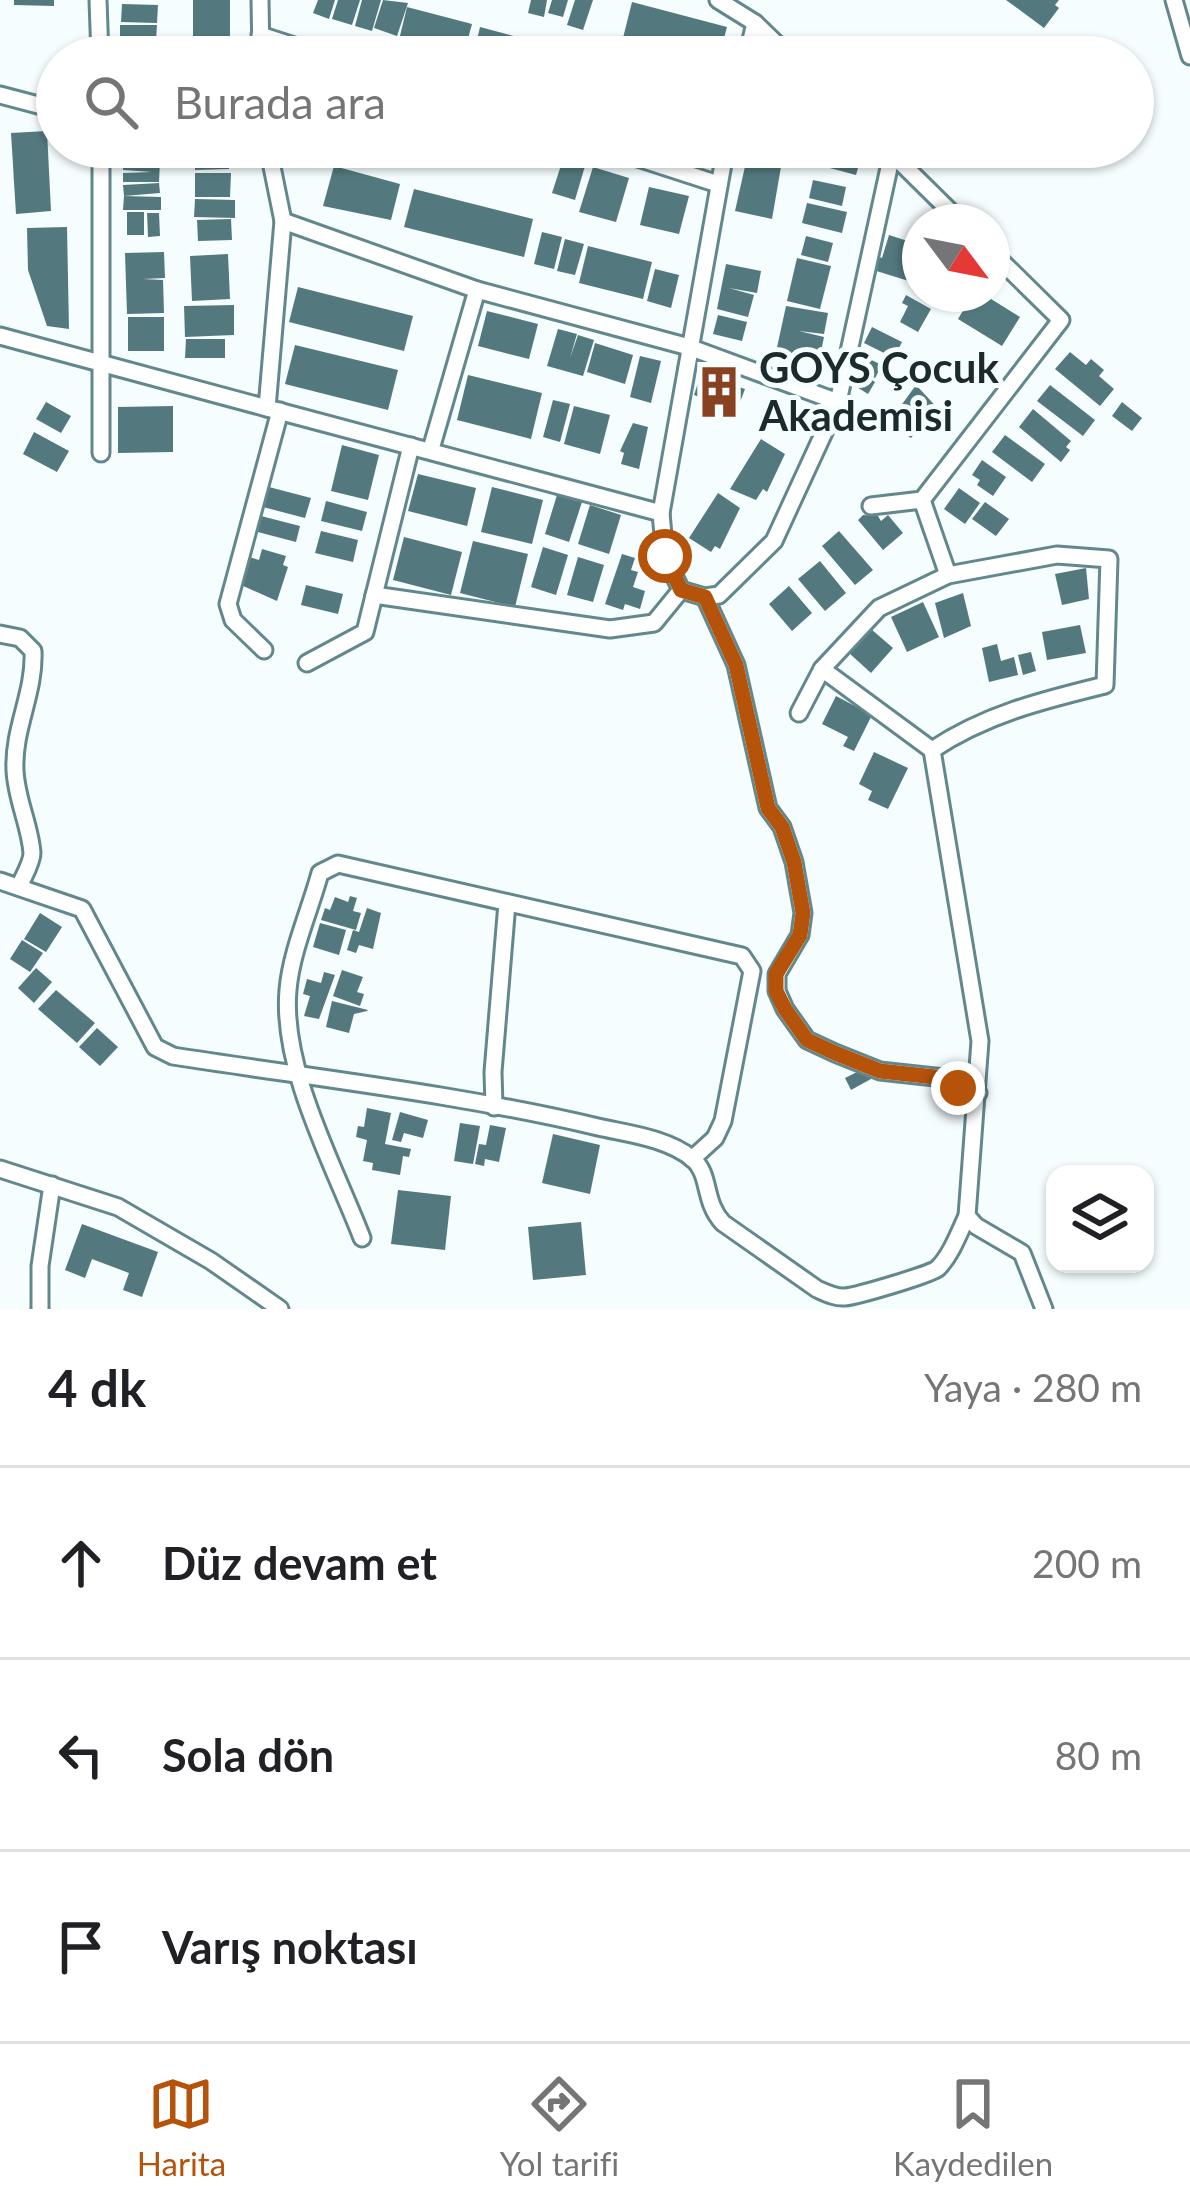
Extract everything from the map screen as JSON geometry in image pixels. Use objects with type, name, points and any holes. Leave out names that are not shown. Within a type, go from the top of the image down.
[{"type":"street","points":[[98,0],[99,36]]},
{"type":"street","points":[[260,0],[263,36]]},
{"type":"street","points":[[718,0],[768,36]]},
{"type":"street","points":[[1174,0],[1190,56]]},
{"type":"street","points":[[752,36],[755,23]]},
{"type":"street","points":[[0,95],[36,104]]},
{"type":"street","points":[[101,168],[101,453]]},
{"type":"street","points":[[264,650],[233,620],[228,604],[274,410],[283,221],[272,168]]},
{"type":"street","points":[[669,168],[718,184]]},
{"type":"street","points":[[721,168],[661,513],[665,556],[681,590],[705,597],[719,595],[774,541],[838,402],[884,168]]},
{"type":"street","points":[[906,168],[944,204]]},
{"type":"street","points":[[283,221],[476,290],[688,347],[838,402]]},
{"type":"street","points":[[871,506],[922,500],[1061,320],[1010,270]]},
{"type":"street","points":[[431,448],[476,290]]},
{"type":"street","points":[[0,336],[661,513]]},
{"type":"street","points":[[307,663],[365,632],[411,446]]},
{"type":"street","points":[[922,500],[948,575]]},
{"type":"street","points":[[800,713],[822,669],[879,608],[948,575],[1057,555],[1109,559],[1106,685],[1027,704],[962,730],[932,750]]},
{"type":"street","points":[[374,595],[610,629],[654,623],[681,590]]},
{"type":"street","points":[[705,597],[736,665],[768,808],[782,827],[794,862],[803,913],[800,935],[776,974],[776,991],[785,1009],[807,1040],[835,1053],[880,1071],[944,1078],[978,1093]]},
{"type":"street","points":[[0,634],[20,638],[34,651],[35,678],[17,732],[15,769],[32,856],[19,887]]},
{"type":"street","points":[[0,881],[82,909],[155,1047],[173,1056],[494,1106],[640,1136],[692,1159],[705,1177],[711,1210],[722,1223],[817,1289],[847,1297],[894,1281],[923,1278],[939,1267],[967,1216],[980,1041],[969,957],[932,750],[822,669]]},
{"type":"street","points":[[362,1238],[299,1076],[289,1027],[288,987],[320,873],[338,864],[742,956],[752,970],[723,1121],[715,1138],[692,1159]]},
{"type":"street","points":[[494,1106],[507,903]]},
{"type":"street","points":[[0,1168],[118,1207],[155,1226],[280,1309]]},
{"type":"street","points":[[40,1309],[40,1266],[52,1185]]},
{"type":"street","points":[[967,1216],[1022,1253],[1044,1309]]},
{"type":"building","points":[[14,0],[54,0],[54,6],[14,5]]},
{"type":"building","points":[[193,0],[230,0],[230,36],[193,36]]},
{"type":"building","points":[[318,0],[335,0],[329,19],[313,13]]},
{"type":"building","points":[[338,0],[360,0],[352,25],[332,19]]},
{"type":"building","points":[[362,0],[381,0],[372,31],[355,26]]},
{"type":"building","points":[[383,0],[408,3],[397,36],[374,28]]},
{"type":"building","points":[[531,0],[547,0],[544,17],[528,13]]},
{"type":"building","points":[[552,0],[568,0],[563,17],[548,13]]},
{"type":"building","points":[[575,0],[593,0],[583,30],[567,25]]},
{"type":"building","points":[[1006,0],[1059,0],[1055,5],[1059,8],[1044,28]]},
{"type":"building","points":[[632,2],[727,27],[725,36],[624,36]]},
{"type":"building","points":[[122,4],[158,5],[157,23],[121,22]]},
{"type":"building","points":[[407,7],[472,24],[469,36],[400,36]]},
{"type":"building","points":[[120,25],[157,25],[156,36],[120,36]]},
{"type":"building","points":[[480,27],[513,36],[478,36]]},
{"type":"building","points":[[36,132],[36,168],[49,168],[51,211],[16,214],[11,133]]},
{"type":"building","points":[[160,168],[159,182],[123,182],[123,173],[152,172],[123,170]]},
{"type":"building","points":[[333,168],[400,184],[391,220],[323,206]]},
{"type":"building","points":[[560,168],[584,168],[575,200],[552,193]]},
{"type":"building","points":[[593,168],[629,178],[616,222],[579,212]]},
{"type":"building","points":[[745,168],[781,168],[772,219],[735,211]]},
{"type":"building","points":[[830,168],[858,168],[856,175]]},
{"type":"building","points":[[195,173],[231,173],[230,197],[195,197]]},
{"type":"building","points":[[813,180],[846,187],[842,206],[809,198]]},
{"type":"building","points":[[159,183],[160,193],[124,196],[123,185]]},
{"type":"building","points":[[649,187],[689,196],[679,234],[640,225]]},
{"type":"building","points":[[414,189],[533,219],[524,257],[404,227]]},
{"type":"building","points":[[124,196],[161,197],[161,210],[123,210]]},
{"type":"building","points":[[195,199],[235,200],[235,218],[194,217]]},
{"type":"building","points":[[807,203],[847,212],[842,233],[802,223]]},
{"type":"building","points":[[127,212],[144,212],[144,235],[127,235]]},
{"type":"building","points":[[147,213],[159,213],[160,236],[148,237]]},
{"type":"building","points":[[231,219],[232,240],[198,241],[197,220]]},
{"type":"building","points":[[67,227],[69,329],[47,326],[28,270],[27,228]]},
{"type":"building","points":[[542,232],[562,237],[554,269],[534,264]]},
{"type":"building","points":[[889,235],[902,239],[902,279],[870,269],[874,255],[882,258]]},
{"type":"building","points":[[806,236],[833,243],[828,262],[801,255]]},
{"type":"building","points":[[565,239],[584,244],[575,275],[557,271]]},
{"type":"building","points":[[588,246],[652,262],[643,299],[579,283]]},
{"type":"building","points":[[164,252],[165,278],[143,279],[163,280],[164,313],[127,314],[125,253]]},
{"type":"building","points":[[228,254],[230,299],[192,301],[190,256]]},
{"type":"building","points":[[797,258],[831,266],[820,309],[787,301]]},
{"type":"building","points":[[726,264],[761,271],[757,293],[729,288],[754,295],[748,317],[717,309]]},
{"type":"building","points":[[655,269],[679,275],[671,308],[647,301]]},
{"type":"building","points":[[298,287],[413,316],[404,351],[289,322]]},
{"type":"building","points":[[234,305],[234,335],[185,337],[184,306]]},
{"type":"building","points":[[786,306],[828,313],[824,334],[799,331],[824,337],[819,361],[776,352]]},
{"type":"building","points":[[487,311],[538,324],[529,359],[478,346]]},
{"type":"building","points":[[1010,311],[1020,317],[1002,346],[958,319],[962,312]]},
{"type":"building","points":[[905,312],[929,312],[918,332],[900,322]]},
{"type":"building","points":[[718,315],[747,322],[742,341],[713,334]]},
{"type":"building","points":[[128,317],[164,317],[164,351],[128,351]]},
{"type":"building","points":[[872,327],[902,342],[894,358],[864,343]]},
{"type":"building","points":[[558,329],[577,334],[570,358],[578,335],[594,340],[583,376],[547,366]]},
{"type":"building","points":[[186,339],[225,339],[225,358],[185,358]]},
{"type":"building","points":[[595,343],[633,355],[625,384],[587,372]]},
{"type":"building","points":[[295,345],[398,370],[388,410],[285,384]]},
{"type":"building","points":[[1070,352],[1086,365],[1091,359],[1104,370],[1099,376],[1114,389],[1100,406],[1055,369]]},
{"type":"building","points":[[640,356],[661,361],[651,403],[630,397]]},
{"type":"building","points":[[865,357],[882,365],[875,378],[859,369]]},
{"type":"building","points":[[860,372],[875,382],[868,394],[852,384]]},
{"type":"building","name":"GOYS Çocuk Akademisi","points":[[701,374],[745,389],[737,410],[694,395]]},
{"type":"building","points":[[468,375],[542,393],[531,439],[457,420]]},
{"type":"building","points":[[916,385],[944,415],[932,432],[921,424],[911,438],[892,418]]},
{"type":"building","points":[[1050,385],[1095,420],[1083,436],[1037,401]]},
{"type":"building","points":[[553,400],[570,404],[560,442],[543,437]]},
{"type":"building","points":[[46,402],[71,416],[61,433],[36,419]]},
{"type":"building","points":[[1122,402],[1142,418],[1132,431],[1112,416]]},
{"type":"building","points":[[173,406],[173,452],[118,453],[118,407]]},
{"type":"building","points":[[574,406],[610,415],[600,454],[564,444]]},
{"type":"building","points":[[1033,409],[1071,441],[1061,462],[1019,427]]},
{"type":"building","points":[[633,423],[648,427],[639,469],[621,464],[624,453],[620,451]]},
{"type":"building","points":[[34,432],[69,451],[57,472],[23,454]]},
{"type":"building","points":[[1005,435],[1045,464],[1032,482],[992,452]]},
{"type":"building","points":[[761,439],[785,454],[767,492],[763,489],[756,500],[730,489]]},
{"type":"building","points":[[342,445],[379,455],[368,500],[331,491]]},
{"type":"building","points":[[982,460],[1006,477],[993,496],[972,475]]},
{"type":"building","points":[[418,474],[476,488],[467,526],[408,511]]},
{"type":"building","points":[[269,487],[311,498],[305,518],[263,507]]},
{"type":"building","points":[[492,487],[543,500],[532,544],[481,532]]},
{"type":"building","points":[[959,488],[980,503],[965,524],[944,509]]},
{"type":"building","points":[[718,493],[740,508],[720,549],[715,546],[711,552],[689,538]]},
{"type":"building","points":[[557,495],[582,502],[569,542],[545,534]]},
{"type":"building","points":[[326,501],[367,512],[362,531],[321,521]]},
{"type":"building","points":[[985,502],[1009,519],[996,536],[972,519]]},
{"type":"building","points":[[590,505],[621,515],[609,554],[578,544]]},
{"type":"building","points":[[257,515],[300,526],[296,542],[254,531]]},
{"type":"building","points":[[863,515],[878,516],[881,521],[888,515],[903,533],[883,550],[858,520]]},
{"type":"building","points":[[321,531],[358,540],[353,562],[315,553]]},
{"type":"building","points":[[839,531],[873,570],[855,585],[822,546]]},
{"type":"building","points":[[404,537],[462,552],[451,595],[393,580]]},
{"type":"building","points":[[473,541],[528,554],[515,607],[460,593]]},
{"type":"building","points":[[543,547],[568,555],[556,595],[531,587]]},
{"type":"building","points":[[262,549],[286,556],[283,565],[288,567],[277,601],[241,585],[249,557],[259,560]]},
{"type":"building","points":[[622,554],[635,558],[631,570],[638,572],[633,587],[645,591],[640,609],[605,604]]},
{"type":"building","points":[[578,557],[604,565],[593,602],[567,595]]},
{"type":"building","points":[[820,561],[846,593],[825,611],[798,579]]},
{"type":"building","points":[[1086,568],[1089,599],[1062,605],[1055,574]]},
{"type":"building","points":[[306,585],[343,594],[338,614],[301,605]]},
{"type":"building","points":[[789,586],[812,613],[792,631],[769,604]]},
{"type":"building","points":[[963,593],[971,626],[944,638],[935,603]]},
{"type":"building","points":[[923,602],[939,637],[907,652],[891,617]]},
{"type":"building","points":[[1080,625],[1086,653],[1047,660],[1042,632]]},
{"type":"building","points":[[871,629],[893,648],[871,673],[849,653]]},
{"type":"building","points":[[997,644],[1001,661],[1014,657],[1018,675],[989,682],[982,648]]},
{"type":"building","points":[[1031,652],[1036,671],[1023,675],[1018,655]]},
{"type":"building","points":[[836,696],[872,715],[854,751],[843,746],[848,737],[822,724]]},
{"type":"building","points":[[874,752],[908,768],[888,809],[868,800],[872,791],[859,784]]},
{"type":"building","points":[[350,896],[357,898],[353,911],[361,913],[356,930],[321,920],[335,897],[348,902]]},
{"type":"building","points":[[367,908],[381,913],[373,949],[359,945],[356,953],[347,950],[353,930],[359,932]]},
{"type":"building","points":[[40,913],[62,927],[46,952],[24,939]]},
{"type":"building","points":[[320,923],[346,930],[339,955],[313,947]]},
{"type":"building","points":[[22,940],[43,953],[30,972],[10,959]]},
{"type":"building","points":[[36,968],[52,982],[34,1003],[18,988]]},
{"type":"building","points":[[342,970],[363,977],[357,992],[364,994],[360,1006],[333,996]]},
{"type":"building","points":[[324,972],[335,975],[319,1019],[304,1016],[310,996],[303,994],[307,979],[321,983]]},
{"type":"building","points":[[56,990],[95,1023],[77,1043],[38,1009]]},
{"type":"building","points":[[332,1001],[368,1010],[354,1014],[349,1033],[326,1027]]},
{"type":"building","points":[[97,1028],[118,1047],[100,1066],[79,1047]]},
{"type":"building","points":[[865,1068],[871,1079],[851,1090],[845,1078]]},
{"type":"building","points":[[367,1108],[391,1113],[385,1144],[411,1149],[409,1157],[403,1156],[400,1175],[372,1170],[373,1163],[363,1161],[367,1140],[356,1137],[358,1126],[364,1127]]},
{"type":"building","points":[[400,1112],[428,1120],[423,1138],[404,1133],[401,1142],[392,1140]]},
{"type":"building","points":[[460,1123],[480,1126],[473,1164],[454,1161]]},
{"type":"building","points":[[490,1125],[506,1128],[499,1162],[485,1159],[484,1166],[475,1164],[479,1144],[486,1145]]},
{"type":"building","points":[[553,1134],[600,1145],[590,1194],[542,1183]]},
{"type":"building","points":[[398,1190],[451,1196],[445,1250],[391,1244]]},
{"type":"building","points":[[581,1222],[586,1275],[533,1280],[528,1227]]},
{"type":"building","points":[[82,1224],[158,1252],[142,1297],[123,1290],[129,1273],[92,1259],[85,1278],[65,1270]]},
{"type":"place","name":"GOYS Çocuk Akademisi","points":[[719,392]]},
{"type":"route","points":[[665,556],[681,590],[705,597],[722,629],[736,665],[768,808],[782,827],[794,862],[803,913],[800,935],[776,974],[776,991],[785,1009],[807,1040],[835,1053],[880,1071],[944,1078],[958,1088]]}]
